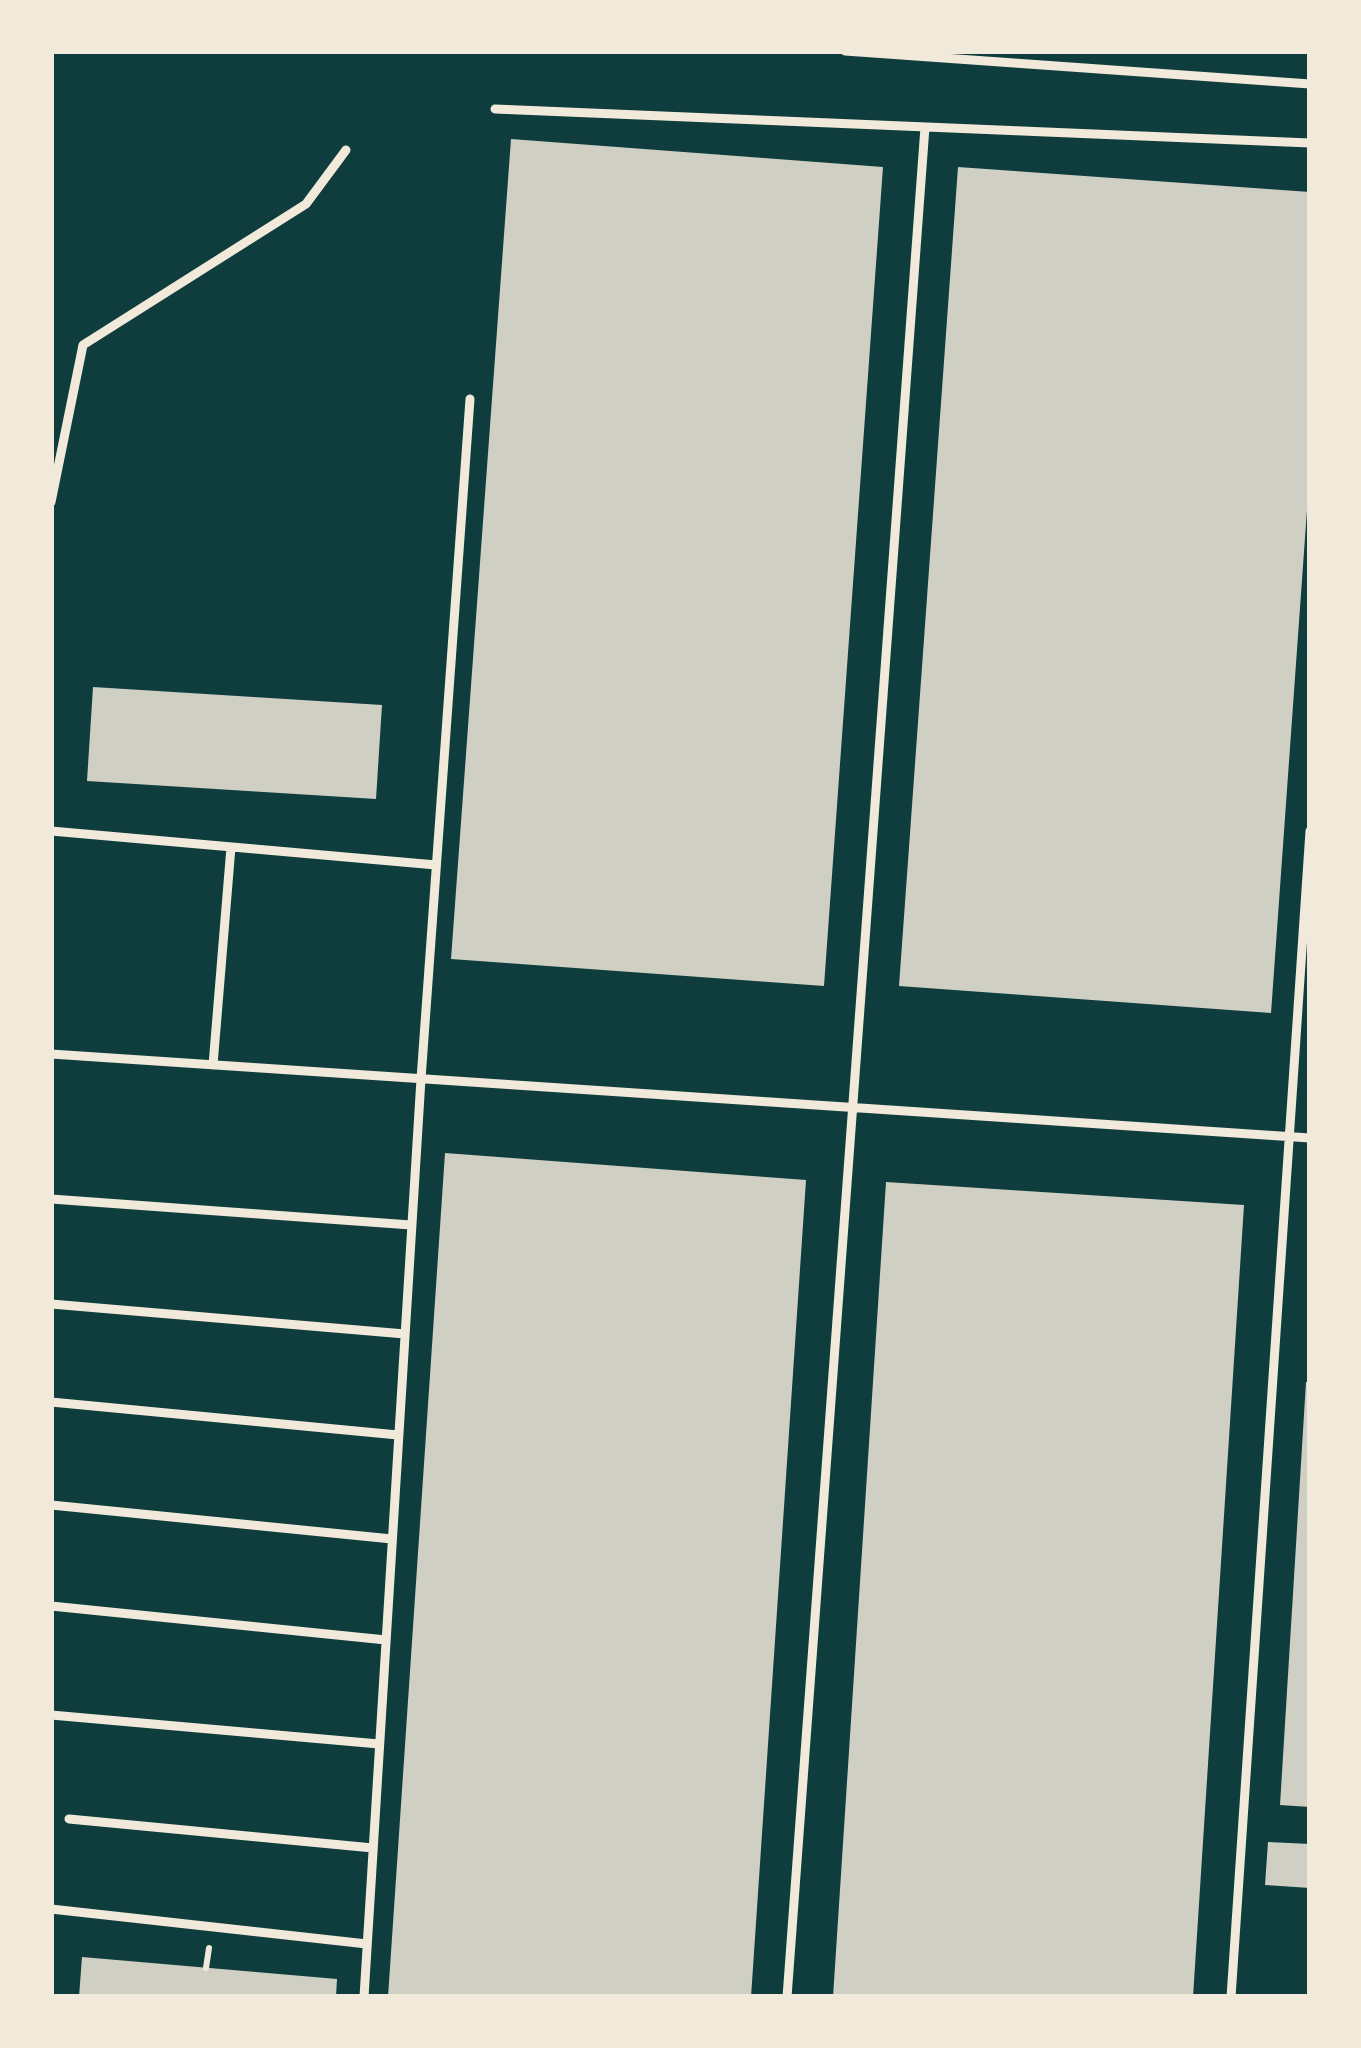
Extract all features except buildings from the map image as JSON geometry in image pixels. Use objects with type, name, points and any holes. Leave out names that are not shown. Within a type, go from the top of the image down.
[{"type":"lane","points":[[845,51],[1310,84]]},
{"type":"lane","points":[[495,109],[1310,142]]},
{"type":"lane","points":[[788,1997],[926,127]]},
{"type":"lane","points":[[51,502],[83,345],[306,204],[346,150]]},
{"type":"lane","points":[[364,1997],[421,1079],[470,399]]},
{"type":"lane","points":[[51,831],[436,865]]},
{"type":"lane","points":[[1231,1997],[1310,831]]},
{"type":"lane","points":[[212,1065],[231,847]]},
{"type":"lane","points":[[51,1054],[1310,1138]]},
{"type":"lane","points":[[51,1199],[412,1225]]},
{"type":"lane","points":[[51,1304],[405,1334]]},
{"type":"lane","points":[[51,1402],[398,1435]]},
{"type":"lane","points":[[51,1505],[392,1539]]},
{"type":"lane","points":[[51,1606],[386,1640]]},
{"type":"lane","points":[[51,1715],[379,1744]]},
{"type":"lane","points":[[69,1819],[373,1848]]},
{"type":"lane","points":[[51,1910],[367,1944]]}]
